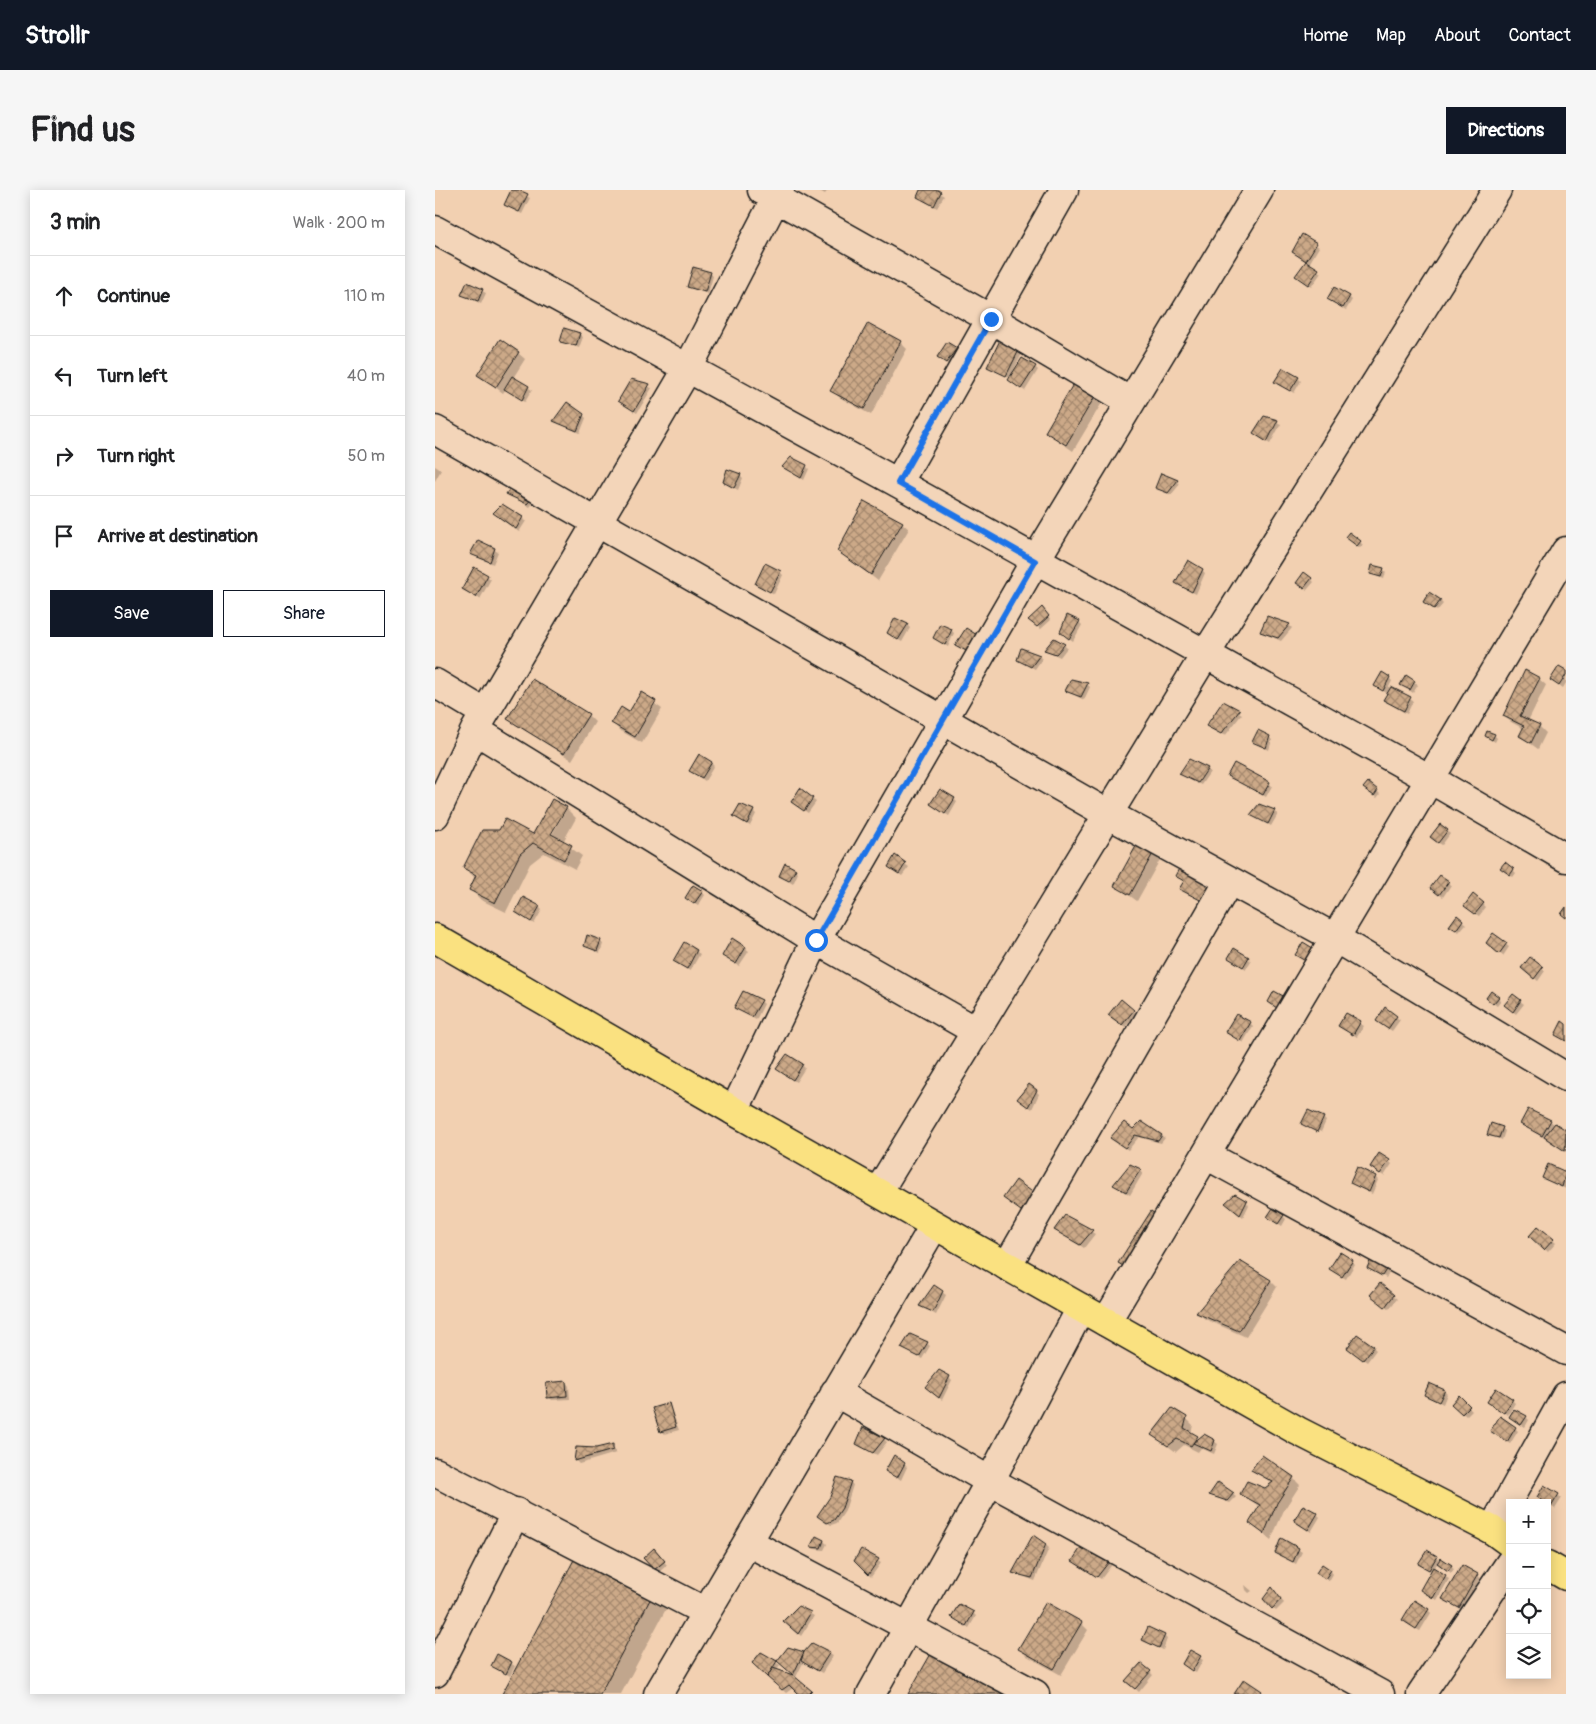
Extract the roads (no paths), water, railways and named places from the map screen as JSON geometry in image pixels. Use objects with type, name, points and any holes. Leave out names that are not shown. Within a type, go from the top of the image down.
[{"type":"main road","points":[[435,938],[934,1226],[1298,1431],[1501,1536]]},
{"type":"main road","points":[[1551,1567],[1566,1576]]},
{"type":"street","points":[[898,483],[1064,190]]},
{"type":"street","points":[[734,1111],[816,940],[1035,561],[1259,190]]},
{"type":"street","points":[[878,1192],[1205,655],[1497,190]]},
{"type":"street","points":[[435,815],[479,722],[688,368],[773,192],[1131,402]]},
{"type":"street","points":[[435,230],[898,483],[1035,561],[1430,779],[1566,858]]},
{"type":"street","points":[[435,430],[1108,814],[1335,938],[1566,1077]]},
{"type":"street","points":[[1106,1322],[1566,551]]},
{"type":"street","points":[[435,683],[479,722],[816,940],[976,1031]]},
{"type":"street","points":[[1007,1266],[1229,881]]},
{"type":"street","points":[[1206,1155],[1566,1351]]},
{"type":"street","points":[[658,1694],[934,1226]]},
{"type":"street","points":[[871,1694],[990,1481],[1081,1308]]},
{"type":"street","points":[[835,1392],[990,1481],[1380,1694]]},
{"type":"street","points":[[1501,1536],[1566,1396]]},
{"type":"street","points":[[435,1472],[516,1512],[706,1612]]},
{"type":"street","points":[[435,1673],[516,1512]]},
{"type":"street","points":[[748,1542],[1035,1694]]},
{"type":"street","points":[[1421,1694],[1506,1569]]}]
